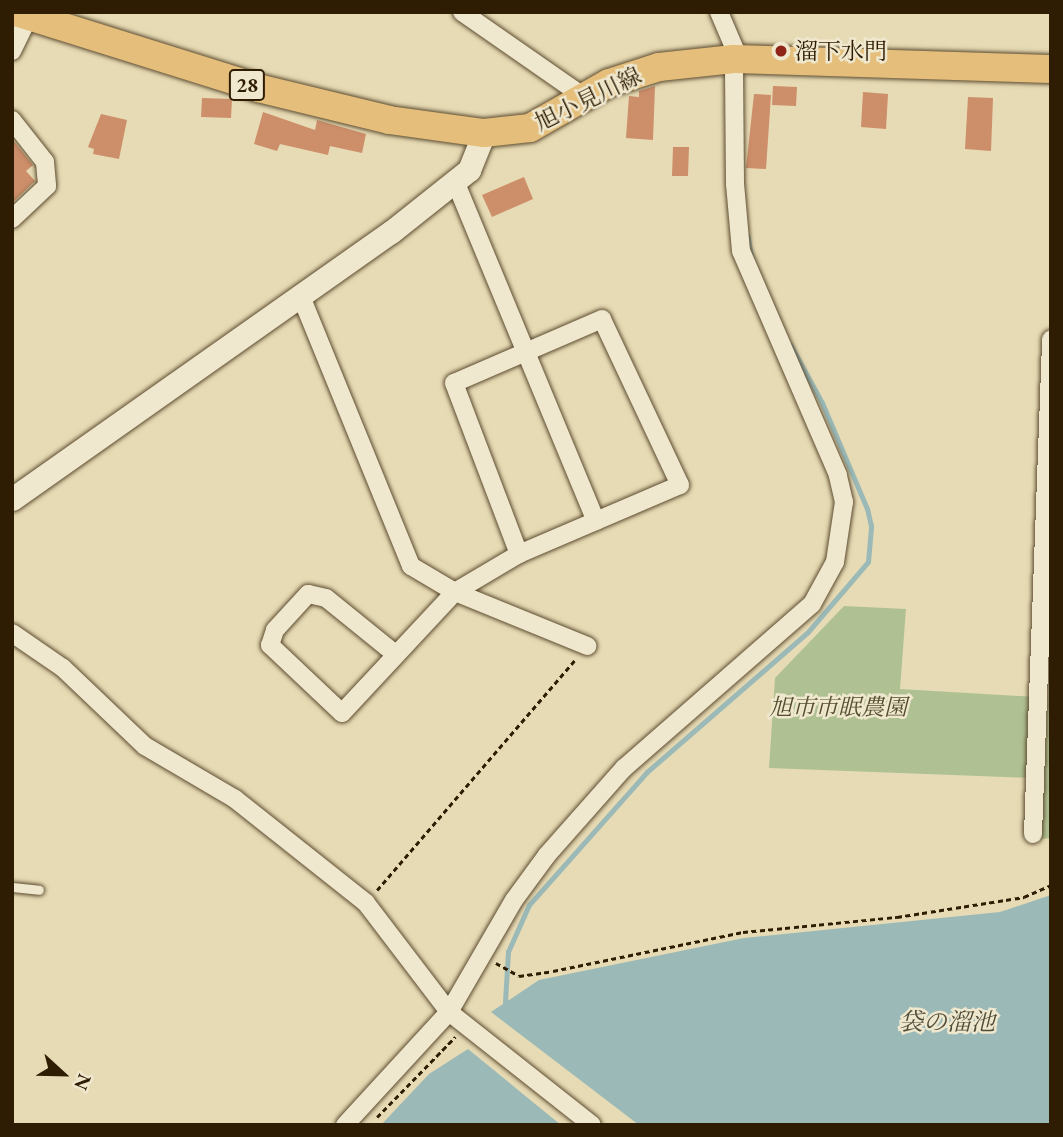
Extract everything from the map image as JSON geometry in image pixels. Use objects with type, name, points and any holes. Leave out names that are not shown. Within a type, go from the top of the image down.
[{"type":"main road","name":"旭小見川線","points":[[33,15],[284,95],[389,120],[484,133],[530,128],[583,96],[640,71],[737,59],[1051,69]]},
{"type":"street","points":[[462,12],[583,96]]},
{"type":"street","points":[[345,1125],[449,1012],[481,954],[547,855],[624,768],[812,604],[840,545],[844,502],[838,475],[741,251],[735,184],[737,59],[719,12]]},
{"type":"street","points":[[12,51],[33,15]]},
{"type":"street","points":[[12,120],[45,162],[47,186],[12,219]]},
{"type":"street","points":[[12,499],[455,181],[477,159],[484,133]]},
{"type":"street","points":[[455,181],[596,521]]},
{"type":"street","points":[[300,294],[411,566],[455,592],[587,646]]},
{"type":"street","points":[[394,653],[326,598],[308,594],[275,630],[270,645],[342,713],[394,653],[455,592],[519,554],[680,485],[602,318],[527,354],[454,383],[519,554]]},
{"type":"street","points":[[1032,834],[1051,339]]},
{"type":"street","points":[[12,633],[33,643],[64,668],[145,746],[235,799],[366,903],[449,1012],[593,1125]]},
{"type":"lane","points":[[12,887],[39,890]]},
{"type":"path","points":[[366,903],[587,646]]},
{"type":"path","points":[[481,954],[519,976],[743,932],[897,917],[1024,897],[1051,885]]},
{"type":"path","points":[[369,1125],[459,1033]]},
{"type":"green space","name":"旭市市眠農園","points":[[844,606],[906,609],[900,689],[1037,697],[1033,778],[769,768],[775,678]]},
{"type":"green space","points":[[1051,632],[1051,838],[1041,839]]},
{"type":"water","name":"袋の溜池","points":[[1051,895],[1051,1125],[639,1125],[491,1012],[539,980],[744,938],[1000,912]]},
{"type":"water","points":[[468,1049],[561,1125],[381,1125],[429,1074]]},
{"type":"building","points":[[655,86],[653,140],[626,138],[629,96],[639,97],[639,91]]},
{"type":"building","points":[[773,86],[797,87],[796,106],[772,105]]},
{"type":"building","points":[[863,92],[888,94],[886,129],[861,127]]},
{"type":"building","points":[[754,94],[771,95],[766,169],[746,168]]},
{"type":"building","points":[[968,97],[993,98],[991,151],[965,149]]},
{"type":"building","points":[[202,98],[232,99],[231,118],[201,117]]},
{"type":"building","points":[[263,112],[315,130],[317,120],[366,134],[362,153],[330,146],[328,155],[280,144],[277,151],[254,144]]},
{"type":"building","points":[[101,114],[127,120],[119,159],[93,154],[94,149],[88,147]]},
{"type":"building","points":[[12,139],[33,165],[26,171],[35,181],[12,203]]},
{"type":"building","points":[[673,147],[689,147],[688,176],[672,176]]},
{"type":"building","points":[[524,177],[533,199],[492,217],[482,195]]},
{"type":"waterway","points":[[748,236],[752,259]]},
{"type":"waterway","points":[[505,1002],[508,952],[529,905],[647,772],[808,632],[868,562],[871,526],[867,509],[822,403],[791,346]]},
{"type":"place","name":"溜下水門","points":[[781,51]]}]
